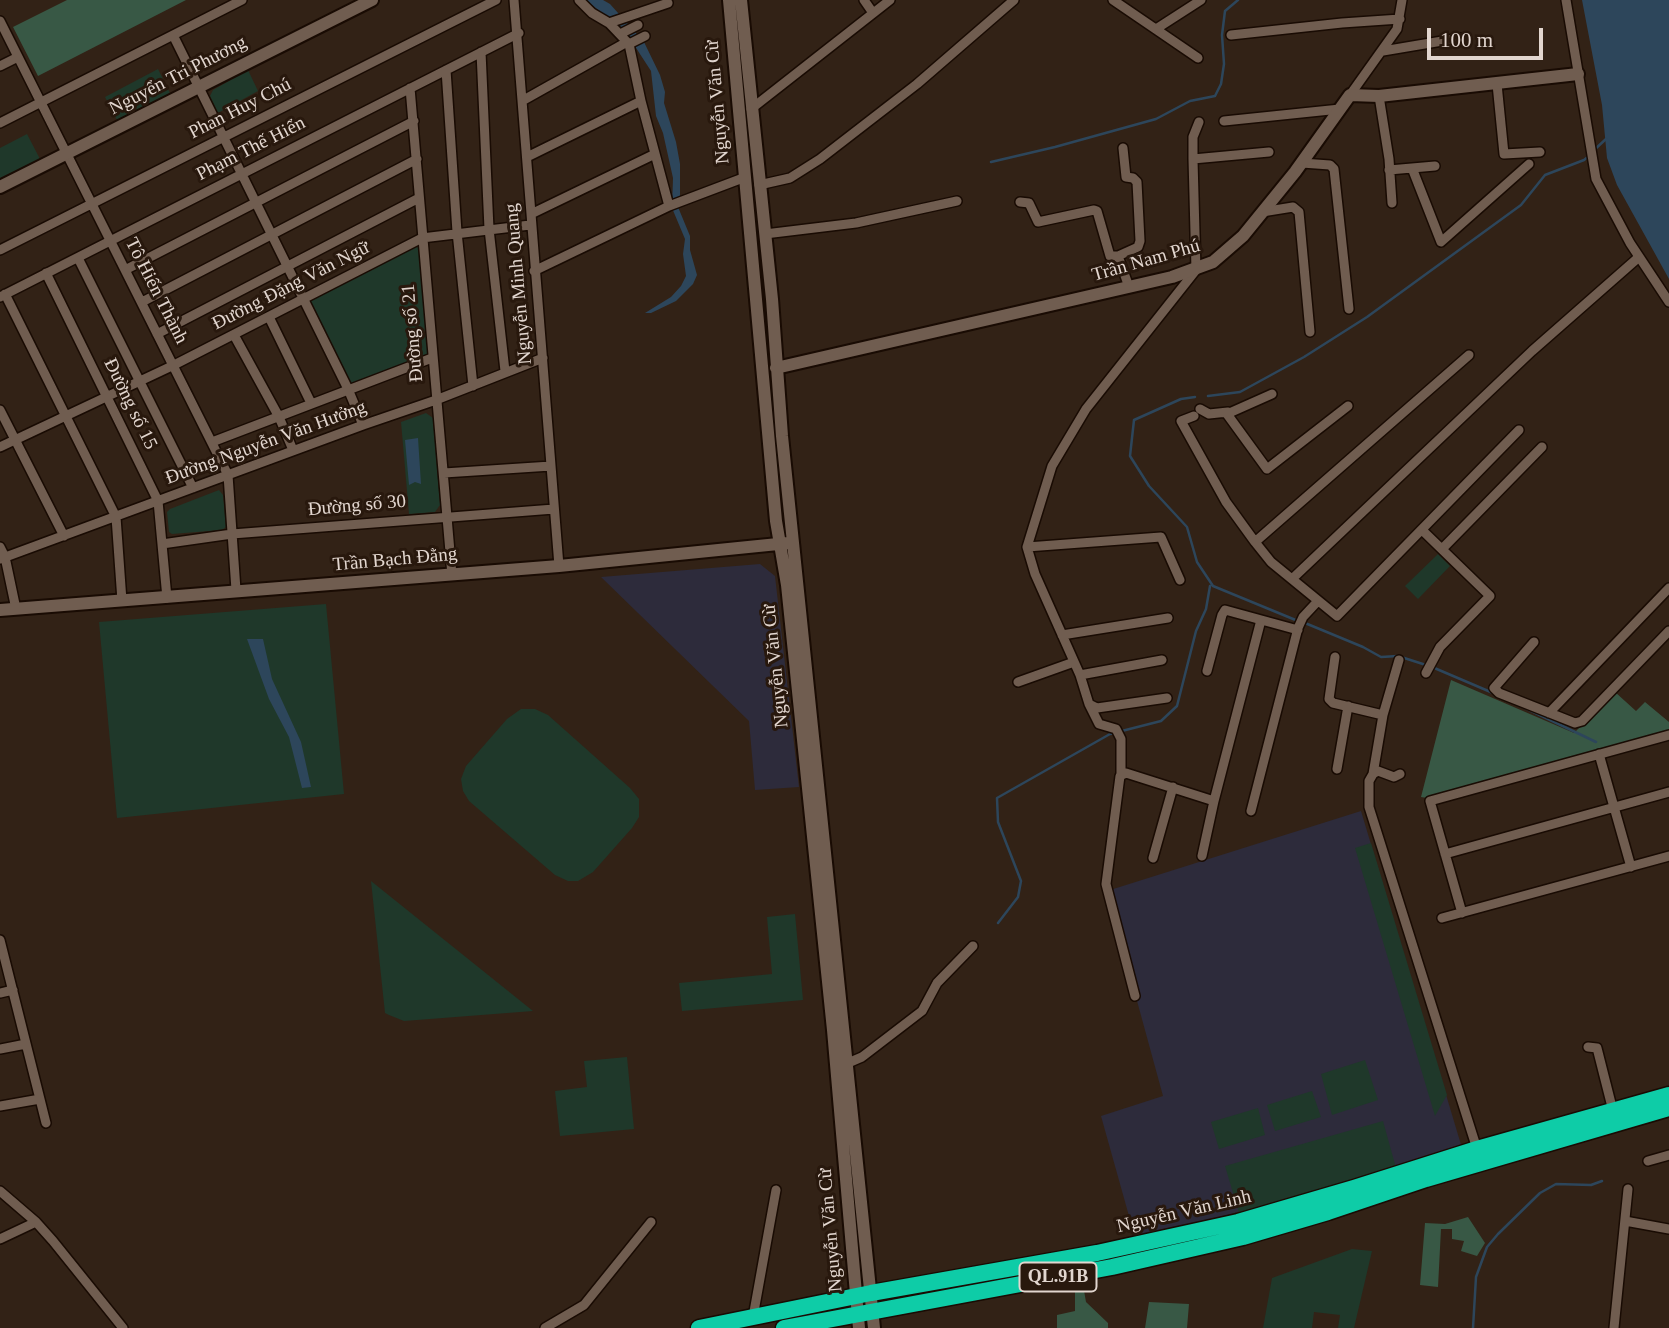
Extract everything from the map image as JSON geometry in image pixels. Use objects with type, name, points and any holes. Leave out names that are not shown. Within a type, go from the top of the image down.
[{"type":"highway","name":"Nguyễn Văn Linh","points":[[1580,1127],[1613,1111],[1669,1095]]},
{"type":"highway","name":"Nguyễn Văn Linh","points":[[784,1328],[865,1321],[1112,1267],[1539,1138],[1669,1108]]},
{"type":"highway","name":"Nguyễn Văn Linh","points":[[699,1328],[863,1294],[1240,1229],[1354,1188],[1477,1149],[1539,1138]]},
{"type":"main road","name":"Nguyển Tri Phương","points":[[0,187],[372,0]]},
{"type":"main road","name":"Nguyễn Văn Cừ","points":[[729,0],[776,521],[787,543],[787,585],[863,1294]]},
{"type":"main road","name":"Nguyễn Văn Cừ","points":[[741,0],[765,234],[787,543],[848,1063],[865,1321]]},
{"type":"main road","points":[[1350,94],[1379,96],[1578,74]]},
{"type":"main road","name":"Trần Nam Phú","points":[[776,368],[1129,287],[1196,270],[1213,262],[1228,250],[1302,163],[1350,94]]},
{"type":"main road","name":"Trần Bạch Đằng","points":[[0,610],[559,566],[787,543]]},
{"type":"street","points":[[0,122],[242,0]]},
{"type":"street","name":"Phan Huy Chú","points":[[0,250],[496,0]]},
{"type":"street","name":"Nguyễn Minh Quang","points":[[514,0],[519,33],[530,225],[559,566]]},
{"type":"street","points":[[579,0],[592,13],[611,23],[626,39],[670,205]]},
{"type":"street","points":[[863,0],[873,13]]},
{"type":"street","points":[[751,109],[890,0]]},
{"type":"street","points":[[759,185],[790,178],[820,159],[917,84],[1014,0]]},
{"type":"street","points":[[1113,0],[1198,58]]},
{"type":"street","points":[[1156,29],[1201,0]]},
{"type":"street","points":[[1350,94],[1383,51],[1400,19],[1402,0]]},
{"type":"street","points":[[1566,0],[1596,178],[1639,257],[1669,302]]},
{"type":"street","points":[[611,23],[668,3]]},
{"type":"street","points":[[1231,36],[1400,19]]},
{"type":"street","name":"Tô Hiến Thành","points":[[0,21],[228,475],[236,590]]},
{"type":"street","points":[[626,39],[635,26]]},
{"type":"street","name":"Phạm Thế Hiển","points":[[2,295],[519,33]]},
{"type":"street","points":[[173,35],[348,389],[363,425]]},
{"type":"street","points":[[522,101],[626,39],[644,37]]},
{"type":"street","points":[[1383,51],[1460,38]]},
{"type":"street","points":[[481,52],[489,229],[505,371]]},
{"type":"street","points":[[0,66],[18,57]]},
{"type":"street","points":[[446,70],[457,232],[472,386]]},
{"type":"street","points":[[1497,84],[1504,154],[1540,152]]},
{"type":"street","name":"Đường số 21","points":[[410,88],[452,575]]},
{"type":"street","points":[[1379,96],[1392,203]]},
{"type":"street","points":[[527,157],[641,101]]},
{"type":"street","points":[[1224,121],[1340,109]]},
{"type":"street","points":[[125,270],[414,121]]},
{"type":"street","points":[[1135,996],[1106,884],[1121,774],[1121,739],[1116,729],[1099,724],[1089,704],[1080,675],[1035,574],[1027,547],[1052,466],[1086,409],[1196,270],[1193,137],[1199,122]]},
{"type":"street","points":[[1020,202],[1029,203],[1038,222],[1094,209],[1110,256],[1118,256],[1140,244],[1137,183],[1133,178],[1126,177],[1123,148]]},
{"type":"street","points":[[1193,159],[1269,152]]},
{"type":"street","points":[[531,214],[655,155]]},
{"type":"street","points":[[1509,155],[1519,172]]},
{"type":"street","points":[[142,302],[416,159]]},
{"type":"street","points":[[1302,163],[1330,165],[1334,169],[1349,309]]},
{"type":"street","points":[[1412,168],[1441,242],[1529,164]]},
{"type":"street","points":[[1389,170],[1435,166]]},
{"type":"street","points":[[534,271],[670,205],[743,178]]},
{"type":"street","points":[[158,334],[419,198]]},
{"type":"street","points":[[765,234],[856,223],[957,201]]},
{"type":"street","points":[[1262,212],[1293,207],[1299,212],[1310,332]]},
{"type":"street","name":"Đường Đặng Văn Ngữ","points":[[0,447],[174,365],[422,238],[530,225]]},
{"type":"street","points":[[1118,256],[1129,287]]},
{"type":"street","points":[[1292,579],[1532,351],[1639,257]]},
{"type":"street","points":[[78,258],[193,488]]},
{"type":"street","name":"Đường số 15","points":[[46,273],[158,501],[167,598]]},
{"type":"street","points":[[2,295],[116,517],[122,601]]},
{"type":"street","points":[[269,317],[311,403]]},
{"type":"street","points":[[234,335],[279,418],[293,450]]},
{"type":"street","points":[[1255,542],[1469,355]]},
{"type":"street","points":[[212,442],[432,358]]},
{"type":"street","name":"Đường Nguyễn Văn Hưởng","points":[[2,558],[436,400],[543,358]]},
{"type":"street","points":[[1272,394],[1228,412],[1197,413],[1181,421],[1226,502],[1255,542],[1271,562],[1337,616],[1518,430]]},
{"type":"street","points":[[1228,412],[1227,415],[1267,468],[1348,406]]},
{"type":"street","points":[[0,410],[64,536]]},
{"type":"street","points":[[1442,549],[1542,447]]},
{"type":"street","points":[[444,473],[551,466]]},
{"type":"street","name":"Đường số 30","points":[[162,544],[232,534],[554,509]]},
{"type":"street","points":[[1422,530],[1490,596],[1440,648],[1426,673]]},
{"type":"street","points":[[1027,547],[1161,537],[1180,580]]},
{"type":"street","points":[[0,547],[16,609]]},
{"type":"street","points":[[1549,713],[1669,587]]},
{"type":"street","points":[[1251,811],[1299,626],[1317,602]]},
{"type":"street","points":[[1207,671],[1225,610],[1261,620],[1299,626]]},
{"type":"street","points":[[1062,635],[1168,618]]},
{"type":"street","points":[[1202,856],[1261,620]]},
{"type":"street","points":[[1534,642],[1494,688],[1575,723],[1582,721],[1669,631]]},
{"type":"street","points":[[1335,657],[1327,697],[1333,702],[1383,715]]},
{"type":"street","points":[[1080,675],[1162,660]]},
{"type":"street","points":[[1398,660],[1383,715],[1373,774],[1369,781],[1369,807],[1477,1149]]},
{"type":"street","points":[[1018,682],[1074,662]]},
{"type":"street","points":[[1089,704],[1097,708],[1167,698]]},
{"type":"street","points":[[1337,769],[1348,706]]},
{"type":"street","points":[[1462,913],[1430,801],[1669,735]]},
{"type":"street","points":[[1599,754],[1630,867]]},
{"type":"street","points":[[1373,774],[1378,771],[1394,777],[1400,774]]},
{"type":"street","points":[[1121,774],[1214,801]]},
{"type":"street","points":[[1153,858],[1173,787]]},
{"type":"street","points":[[1445,854],[1669,792]]},
{"type":"street","points":[[1442,918],[1669,856]]},
{"type":"street","points":[[0,940],[46,1124]]},
{"type":"street","points":[[848,1063],[866,1055],[922,1011],[937,984],[973,946]]},
{"type":"street","points":[[0,993],[13,990]]},
{"type":"street","points":[[0,1049],[26,1044]]},
{"type":"street","points":[[1588,1047],[1597,1048],[1613,1111]]},
{"type":"street","points":[[0,1106],[40,1099]]},
{"type":"street","points":[[1648,1161],[1669,1155]]},
{"type":"street","points":[[1614,1328],[1628,1189]]},
{"type":"street","points":[[753,1317],[776,1190]]},
{"type":"street","points":[[0,1191],[36,1222],[123,1328]]},
{"type":"street","points":[[1625,1220],[1669,1229]]},
{"type":"street","points":[[0,1239],[36,1222]]},
{"type":"street","points":[[545,1328],[584,1305],[651,1222]]},
{"type":"shaded area","points":[[760,564],[775,576],[799,787],[755,790],[749,721],[601,577]]},
{"type":"shaded area","points":[[1361,811],[1462,1148],[1136,1241],[1101,1116],[1163,1096],[1107,891]]},
{"type":"green space","points":[[67,0],[186,0],[38,76],[13,27]]},
{"type":"green space","points":[[158,69],[170,93],[117,120],[105,97]]},
{"type":"green space","points":[[248,70],[258,91],[218,113],[210,96],[213,90]]},
{"type":"green space","points":[[27,134],[40,159],[0,178],[0,148]]},
{"type":"green space","points":[[416,247],[422,248],[430,353],[427,357],[350,384],[309,300]]},
{"type":"green space","points":[[426,413],[433,418],[440,505],[435,512],[409,514],[401,422]]},
{"type":"green space","points":[[219,490],[223,495],[226,527],[222,530],[172,534],[169,532],[167,512],[170,509]]},
{"type":"green space","points":[[1438,554],[1450,566],[1418,599],[1405,586]]},
{"type":"green space","points":[[326,604],[344,794],[117,818],[99,622]]},
{"type":"green space","points":[[1451,680],[1574,733],[1615,692],[1636,711],[1645,702],[1669,722],[1669,731],[1427,798],[1421,797]]},
{"type":"green space","points":[[521,709],[535,709],[548,715],[639,799],[639,817],[632,828],[593,872],[578,881],[568,881],[555,875],[469,801],[463,791],[461,779],[466,766],[507,719]]},
{"type":"green space","points":[[1371,843],[1447,1095],[1435,1116],[1355,848]]},
{"type":"green space","points":[[371,881],[533,1011],[404,1021],[385,1013]]},
{"type":"green space","points":[[795,914],[803,1000],[682,1011],[679,983],[772,974],[767,917]]},
{"type":"green space","points":[[627,1057],[634,1129],[560,1136],[555,1091],[587,1087],[584,1061]]},
{"type":"green space","points":[[1365,1060],[1378,1100],[1332,1115],[1321,1074]]},
{"type":"green space","points":[[1312,1091],[1321,1117],[1275,1131],[1267,1105]]},
{"type":"green space","points":[[1258,1108],[1265,1135],[1219,1149],[1211,1122]]},
{"type":"green space","points":[[1383,1121],[1396,1168],[1239,1213],[1225,1166]]},
{"type":"green space","points":[[1468,1217],[1485,1243],[1477,1256],[1461,1251],[1464,1241],[1452,1239],[1452,1229],[1441,1229],[1438,1287],[1420,1285],[1425,1223],[1445,1224]]},
{"type":"green space","points":[[1352,1249],[1372,1251],[1354,1328],[1338,1328],[1340,1315],[1314,1312],[1312,1328],[1263,1328],[1272,1278]]},
{"type":"green space","points":[[1083,1285],[1086,1302],[1108,1323],[1108,1328],[1057,1328],[1057,1315],[1075,1311],[1075,1286]]},
{"type":"green space","points":[[1149,1302],[1189,1304],[1187,1328],[1145,1328]]},
{"type":"water","points":[[586,0],[603,0],[610,4],[644,42],[660,75],[665,92],[664,103],[676,142],[680,164],[678,207],[690,236],[690,250],[697,275],[693,284],[676,301],[651,313],[645,313],[671,297],[686,276],[683,254],[685,239],[672,208],[673,178],[663,133],[656,116],[651,71],[627,34]]},
{"type":"water","points":[[1582,0],[1669,0],[1669,279],[1617,185],[1607,158],[1602,105]]},
{"type":"water","points":[[418,438],[421,484],[415,482],[409,485],[405,440]]},
{"type":"water","points":[[247,639],[263,639],[272,679],[301,742],[311,787],[302,788],[289,737],[269,699]]},
{"type":"waterway","points":[[991,162],[1156,119],[1190,101],[1215,96],[1221,84],[1224,64],[1222,35],[1225,11],[1238,0]]},
{"type":"waterway","points":[[1593,151],[1606,139]]},
{"type":"waterway","points":[[1208,396],[1240,392],[1304,357],[1367,317],[1521,205],[1545,175],[1589,156]]},
{"type":"waterway","points":[[1195,397],[1181,399],[1134,420],[1130,456],[1149,486],[1187,527],[1197,562],[1213,586],[1298,621]]},
{"type":"waterway","points":[[998,923],[1018,897],[1021,881],[998,822],[997,798],[1110,734],[1161,721],[1177,706],[1196,631],[1206,609],[1210,586]]},
{"type":"waterway","points":[[1305,623],[1381,657],[1398,656],[1426,665]]},
{"type":"waterway","points":[[1432,667],[1493,693]]},
{"type":"waterway","points":[[1521,706],[1596,742]]},
{"type":"waterway","points":[[1473,1328],[1476,1277],[1487,1247],[1498,1234],[1540,1193],[1556,1184],[1591,1185],[1602,1181]]}]
